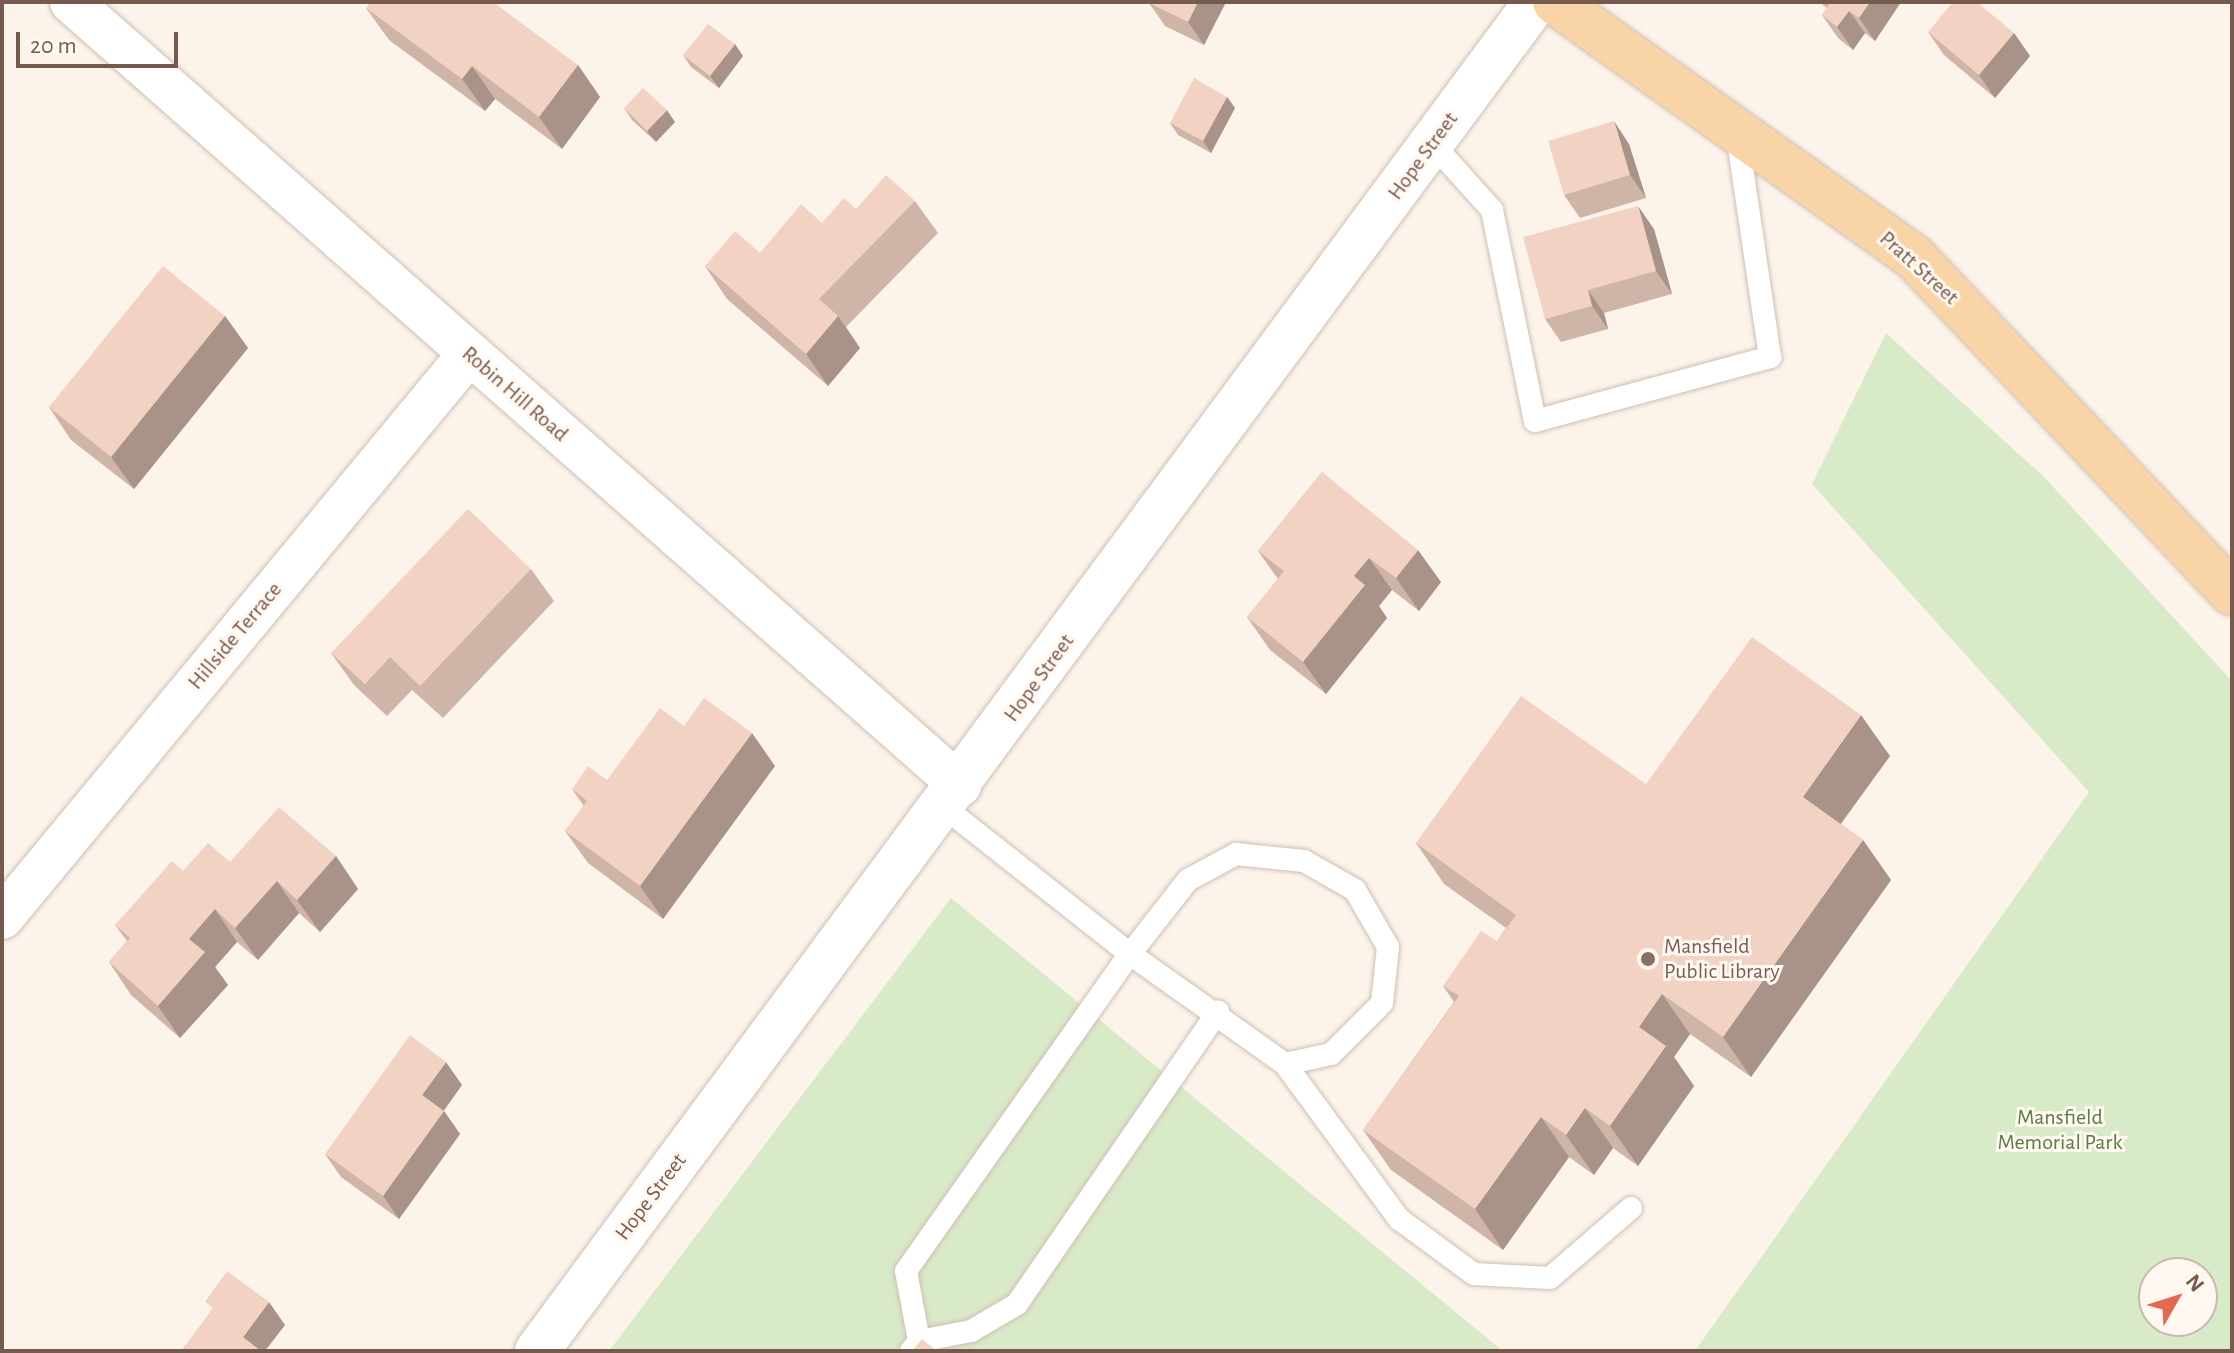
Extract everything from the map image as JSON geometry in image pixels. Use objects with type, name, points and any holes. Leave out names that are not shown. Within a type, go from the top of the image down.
[{"type":"main road","name":"Hope Street","points":[[537,1351],[952,796],[1536,2]]},
{"type":"main road","name":"Pratt Street","points":[[1555,2],[1915,258],[2232,593]]},
{"type":"street","name":"Robin Hill Road","points":[[71,2],[469,354],[952,796]]},
{"type":"street","name":"Hillside Terrace","points":[[2,918],[469,354]]},
{"type":"lane","points":[[1432,143],[1492,210],[1535,421],[1770,357],[1736,129]]},
{"type":"lane","points":[[952,796],[1130,954],[1218,1011],[1285,1064],[1399,1219],[1474,1274],[1550,1278],[1631,1208]]},
{"type":"lane","points":[[1218,1011],[1017,1304],[971,1331],[915,1346],[906,1271],[1130,954],[1188,880],[1236,854],[1304,861],[1355,890],[1388,947],[1382,1003],[1331,1054],[1285,1064]]},
{"type":"green space","name":"Mansfield Memorial Park","points":[[1886,333],[2044,477],[2232,681],[2232,1351],[1695,1351],[2089,792],[1812,484]]},
{"type":"green space","points":[[951,898],[1503,1351],[609,1351]]},
{"type":"building","points":[[371,2],[493,2],[578,65],[539,117],[472,66],[462,79],[366,8]]},
{"type":"building","points":[[1150,2],[1198,2],[1188,22]]},
{"type":"building","points":[[1831,2],[1870,2],[1859,18],[1849,11],[1837,27],[1822,15]]},
{"type":"building","points":[[1953,2],[1977,2],[2014,33],[1979,75],[1928,32]]},
{"type":"building","points":[[708,24],[735,44],[710,76],[683,55]]},
{"type":"building","points":[[1194,78],[1227,97],[1203,141],[1170,123]]},
{"type":"building","points":[[643,88],[667,110],[647,131],[624,108]]},
{"type":"building","points":[[1614,121],[1630,175],[1564,195],[1548,141]]},
{"type":"building","points":[[886,175],[915,201],[819,299],[838,316],[806,354],[705,266],[735,231],[760,253],[801,204],[822,223],[844,198],[856,209]]},
{"type":"building","points":[[1638,206],[1656,271],[1588,290],[1592,306],[1545,319],[1523,237]]},
{"type":"building","points":[[163,266],[225,316],[111,457],[49,407]]},
{"type":"building","points":[[1322,472],[1418,550],[1396,578],[1369,558],[1354,576],[1365,585],[1303,662],[1247,617],[1284,571],[1258,551]]},
{"type":"building","points":[[468,509],[531,569],[420,686],[390,657],[365,684],[331,653]]},
{"type":"building","points":[[1752,637],[1861,715],[1803,797],[1863,840],[1723,1037],[1662,994],[1639,1027],[1666,1046],[1610,1126],[1585,1108],[1566,1135],[1541,1117],[1475,1209],[1363,1130],[1459,996],[1443,986],[1481,931],[1497,941],[1516,915],[1416,843],[1521,696],[1646,784]]},
{"type":"building","points":[[704,698],[752,733],[640,886],[565,831],[587,801],[572,789],[588,766],[607,780],[660,708],[684,726]]},
{"type":"building","points":[[279,807],[336,856],[297,900],[277,881],[235,928],[215,909],[189,939],[205,952],[158,1006],[109,962],[130,938],[115,925],[172,861],[183,871],[208,843],[230,862]]},
{"type":"building","points":[[410,1035],[446,1062],[422,1095],[444,1111],[383,1196],[325,1154]]},
{"type":"building","points":[[227,1271],[269,1302],[243,1337],[261,1351],[181,1351],[213,1308],[205,1302]]},
{"type":"building","points":[[922,1339],[937,1351],[912,1351]]},
{"type":"place","name":"Mansfield Public Library","points":[[1648,959]]}]
